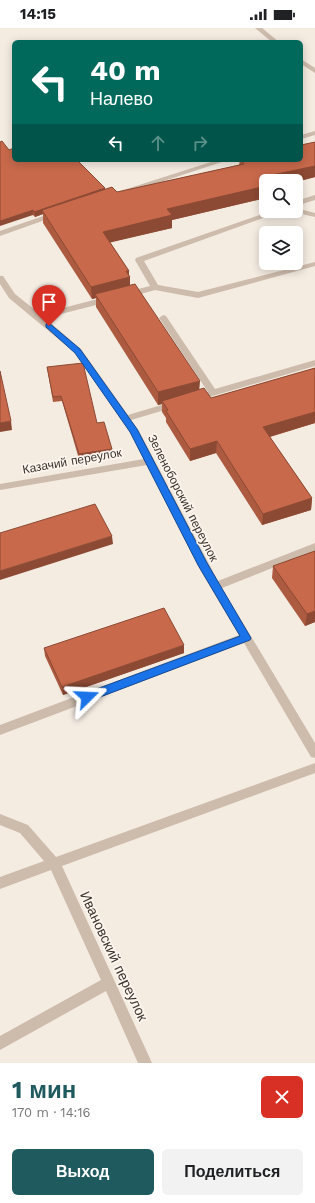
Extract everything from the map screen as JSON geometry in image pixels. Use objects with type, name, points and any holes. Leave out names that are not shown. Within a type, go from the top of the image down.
[{"type":"street","points":[[258,28],[273,40]]},
{"type":"street","points":[[303,62],[315,71]]},
{"type":"street","points":[[303,137],[313,136]]},
{"type":"street","points":[[104,198],[218,162]]},
{"type":"street","points":[[303,202],[315,198]]},
{"type":"street","points":[[303,212],[315,215]]},
{"type":"street","points":[[0,234],[60,213]]},
{"type":"street","points":[[154,288],[139,260],[259,218]]},
{"type":"street","points":[[39,317],[154,288],[198,295],[315,264]]},
{"type":"street","name":"Зеленоборский переулок","points":[[0,278],[12,296],[78,351],[134,431],[215,586],[315,753]]},
{"type":"street","points":[[163,318],[214,393]]},
{"type":"street","points":[[125,419],[315,363]]},
{"type":"street","name":"Казачий переулок","points":[[0,487],[149,461]]},
{"type":"street","points":[[215,586],[315,547]]},
{"type":"street","points":[[0,730],[246,638]]},
{"type":"street","points":[[0,883],[315,768]]},
{"type":"street","name":"Ивановский переулок","points":[[0,819],[24,829],[54,863],[145,1063]]},
{"type":"street","points":[[0,1043],[108,983]]},
{"type":"building","points":[[2,141],[9,150],[12,149],[12,162],[79,162],[105,188],[34,212],[33,210],[0,221],[0,142]]},
{"type":"building","points":[[315,142],[315,166],[277,174],[259,174],[259,188],[167,209],[172,215],[103,232],[129,271],[126,271],[130,277],[91,287],[42,210],[112,187],[117,192],[244,164],[242,162],[303,162],[303,145]]},
{"type":"building","points":[[135,284],[200,381],[158,392],[95,294]]},
{"type":"building","points":[[83,363],[97,423],[104,422],[112,449],[79,454],[61,396],[53,397],[47,367]]},
{"type":"building","points":[[315,368],[315,412],[263,427],[312,498],[263,514],[217,441],[190,449],[166,411],[168,410],[162,401],[204,388],[211,398]]},
{"type":"building","points":[[0,371],[11,421],[0,423]]},
{"type":"building","points":[[95,504],[112,536],[0,571],[0,533]]},
{"type":"building","points":[[315,551],[315,611],[307,614],[273,566]]},
{"type":"building","points":[[164,608],[184,645],[62,687],[44,648]]},
{"type":"route","points":[[49,326],[78,351],[134,431],[203,565],[246,638],[87,697]]}]
